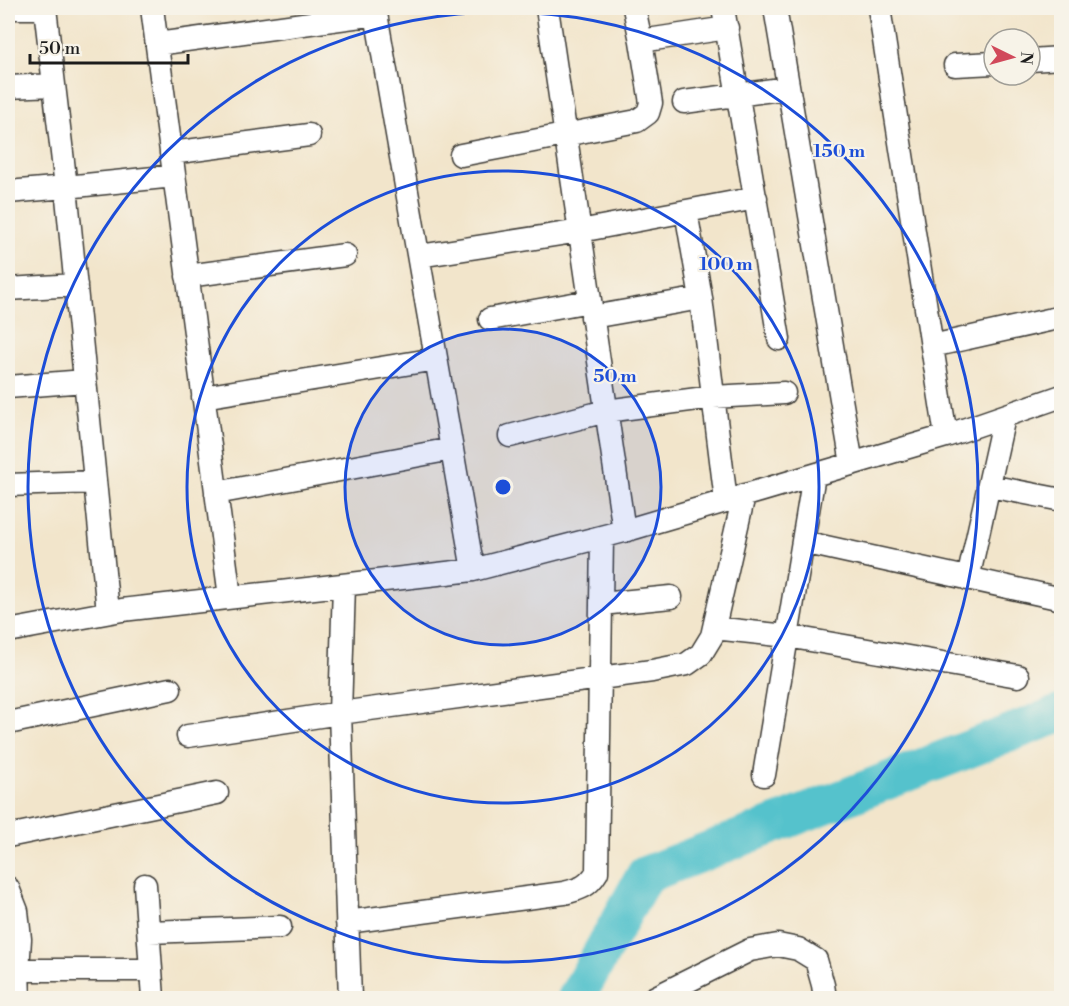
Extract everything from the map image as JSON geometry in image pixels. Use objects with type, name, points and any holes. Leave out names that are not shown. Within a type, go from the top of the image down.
[{"type":"street","points":[[8,8],[45,8],[66,187],[108,612]]},
{"type":"street","points":[[152,8],[230,597]]},
{"type":"street","points":[[347,922],[564,893],[590,883],[597,872],[601,604],[613,534],[606,411],[547,8]]},
{"type":"street","points":[[461,155],[637,121],[648,113],[651,103],[634,8]]},
{"type":"street","points":[[775,8],[852,464]]},
{"type":"street","points":[[879,8],[946,436]]},
{"type":"street","points":[[157,44],[376,11],[473,570]]},
{"type":"street","points":[[641,41],[725,18],[779,339]]},
{"type":"street","points":[[1042,59],[1062,58]]},
{"type":"street","points":[[955,65],[982,64]]},
{"type":"street","points":[[8,87],[54,86]]},
{"type":"street","points":[[684,102],[788,88]]},
{"type":"street","points":[[8,192],[66,187],[309,135]]},
{"type":"street","points":[[418,256],[580,231],[756,198]]},
{"type":"street","points":[[188,736],[339,713],[652,671],[687,664],[701,654],[714,628],[735,498],[713,397],[701,298],[686,211]]},
{"type":"street","points":[[188,276],[345,255]]},
{"type":"street","points":[[8,289],[76,285]]},
{"type":"street","points":[[490,319],[701,298]]},
{"type":"street","points":[[932,346],[1062,317]]},
{"type":"street","points":[[203,397],[436,359]]},
{"type":"street","points":[[8,387],[85,381]]},
{"type":"street","points":[[510,436],[606,411],[713,397],[784,393]]},
{"type":"street","points":[[8,631],[108,612],[473,570],[613,534],[852,464],[946,436],[1062,396]]},
{"type":"street","points":[[969,579],[1004,417]]},
{"type":"street","points":[[216,493],[452,449]]},
{"type":"street","points":[[764,775],[814,475]]},
{"type":"street","points":[[8,485],[95,483]]},
{"type":"street","points":[[989,486],[1062,500]]},
{"type":"street","points":[[803,542],[1062,599]]},
{"type":"street","points":[[344,585],[339,713],[350,999]]},
{"type":"street","points":[[601,604],[671,597]]},
{"type":"street","points":[[714,628],[787,636],[1018,676]]},
{"type":"street","points":[[8,723],[170,689]]},
{"type":"street","points":[[8,836],[217,793]]},
{"type":"street","points":[[146,885],[153,999]]},
{"type":"street","points":[[8,888],[17,911],[20,939],[19,999]]},
{"type":"street","points":[[149,932],[280,927]]},
{"type":"street","points":[[654,999],[750,950],[778,945],[798,949],[816,960],[825,999]]},
{"type":"street","points":[[18,970],[151,970]]},
{"type":"waterway","points":[[576,998],[645,875],[1062,713]]}]
